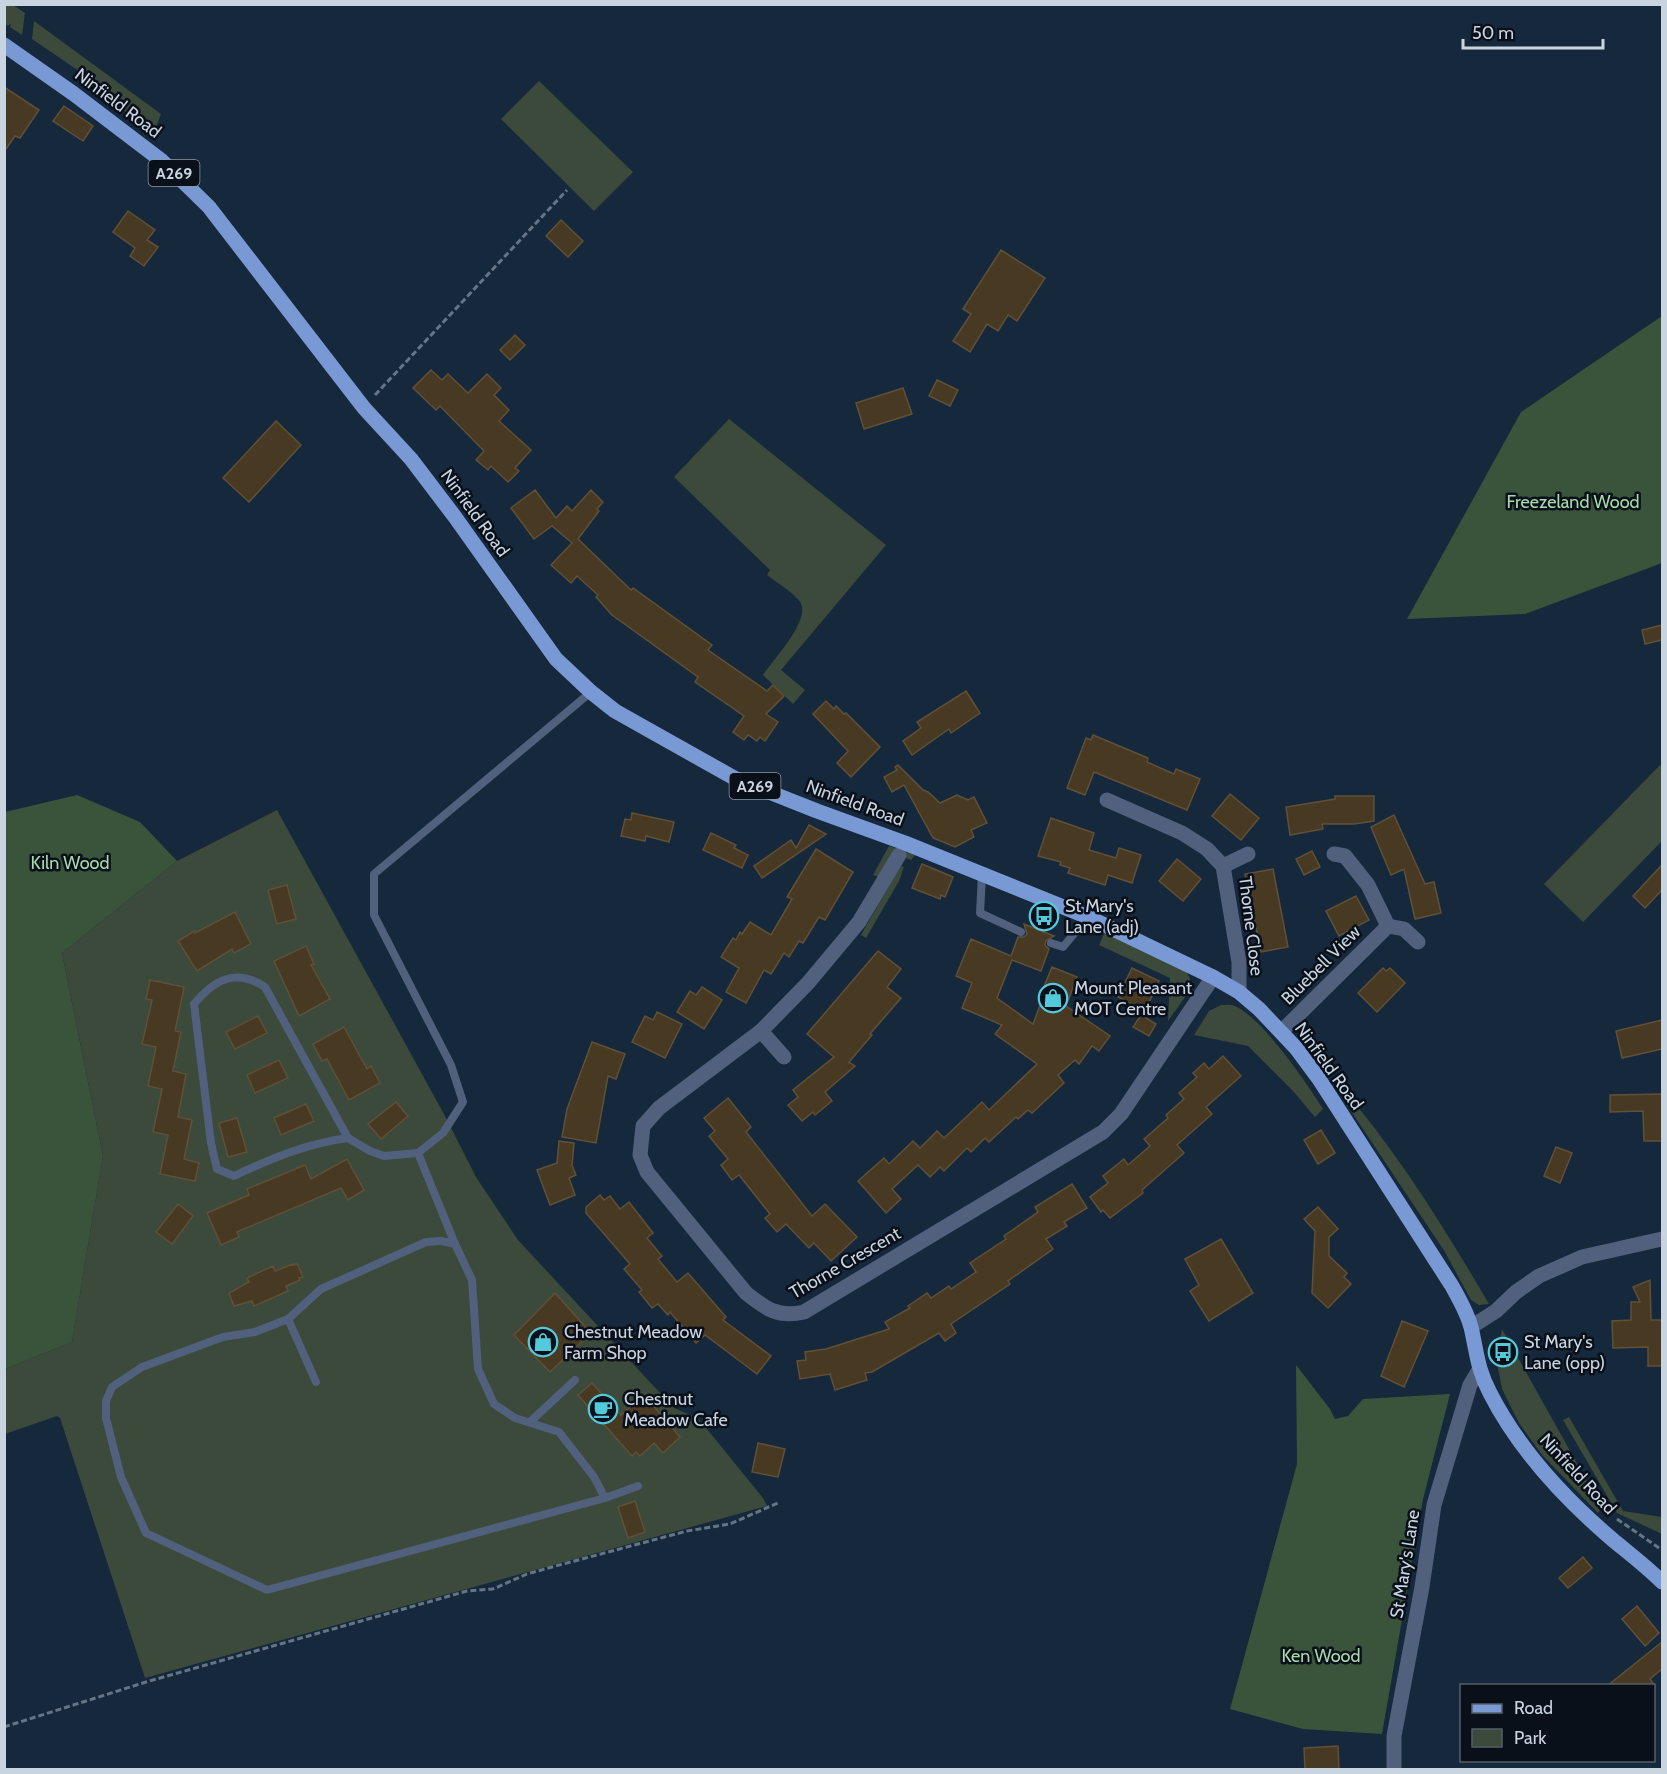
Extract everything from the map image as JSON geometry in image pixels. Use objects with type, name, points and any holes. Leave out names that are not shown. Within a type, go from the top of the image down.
[{"type":"main road","name":"Ninfield Road","points":[[4,45],[75,94],[162,161],[209,207],[364,408],[411,459],[556,659],[615,711],[736,779],[982,873],[1088,917],[1213,977],[1239,992],[1259,1009],[1319,1078],[1452,1286],[1471,1327],[1479,1370],[1505,1419],[1539,1467],[1568,1499],[1641,1561],[1662,1582]]},
{"type":"main road","name":"Ninfield Road","points":[[1641,1561],[1662,1568]]},
{"type":"street","name":"Thorne Close","points":[[1107,800],[1182,833],[1207,849],[1223,866],[1239,962],[1239,992]]},
{"type":"street","name":"Thorne Close","points":[[1223,866],[1248,854]]},
{"type":"street","name":"Bluebell View","points":[[1334,854],[1345,856],[1368,885],[1388,926]]},
{"type":"street","name":"Thorne Crescent","points":[[899,855],[859,922],[808,983],[760,1031],[659,1108],[643,1126],[640,1155],[647,1172],[746,1293],[777,1314],[790,1316],[804,1312],[1103,1132],[1121,1114],[1213,977]]},
{"type":"street","name":"Bluebell View","points":[[1388,926],[1404,929],[1418,942]]},
{"type":"street","name":"Bluebell View","points":[[1281,1032],[1388,926]]},
{"type":"street","points":[[760,1031],[784,1057]]},
{"type":"street","points":[[1471,1327],[1496,1311],[1516,1292],[1539,1276],[1582,1257],[1662,1239]]},
{"type":"street","name":"St Mary's Lane","points":[[1394,1770],[1394,1736],[1422,1587],[1434,1505],[1470,1385],[1479,1370]]},
{"type":"lane","points":[[348,1138],[327,1140],[234,1176],[217,1169],[211,1143],[194,1004],[207,988],[225,978],[252,978],[265,987],[348,1138],[384,1156],[418,1153],[443,1133],[463,1102],[451,1065],[374,915],[374,874],[591,692]]},
{"type":"lane","points":[[982,873],[980,913],[1021,932]]},
{"type":"lane","points":[[1051,943],[1063,947],[1088,917]]},
{"type":"lane","points":[[418,1153],[472,1280],[478,1369],[494,1404],[515,1418],[559,1432],[594,1477],[605,1498]]},
{"type":"lane","points":[[455,1244],[441,1240],[426,1242],[321,1289],[288,1319],[255,1332],[223,1337],[142,1367],[112,1387],[106,1401],[106,1418],[121,1477],[146,1533],[267,1590],[605,1498],[638,1486]]},
{"type":"lane","points":[[288,1319],[316,1382]]},
{"type":"lane","points":[[530,1422],[575,1380]]},
{"type":"path","points":[[364,408],[567,190]]},
{"type":"path","points":[[4,1727],[167,1676],[467,1591],[493,1589],[552,1567],[687,1531],[730,1524],[780,1502]]},
{"type":"path","points":[[1609,1514],[1662,1550]]},
{"type":"green space","points":[[4,5],[13,5],[25,13],[22,35],[10,27],[10,24],[8,26],[5,24]]},
{"type":"green space","points":[[34,21],[161,114],[153,135],[116,104],[98,84],[32,39]]},
{"type":"green space","points":[[539,81],[633,172],[594,211],[501,119]]},
{"type":"green space","name":"Freezeland Wood","points":[[1662,316],[1662,563],[1525,614],[1407,619],[1521,412]]},
{"type":"green space","points":[[729,419],[886,545],[781,670],[805,690],[793,704],[763,675],[796,629],[801,618],[800,602],[767,575],[770,570],[674,477]]},
{"type":"green space","points":[[1660,765],[1662,768],[1662,841],[1583,922],[1544,884]]},
{"type":"green space","name":"Kiln Wood","points":[[77,795],[140,822],[177,861],[62,953],[103,1156],[72,1342],[5,1369],[5,812]]},
{"type":"green space","points":[[277,810],[445,1116],[476,1177],[518,1240],[674,1408],[698,1418],[767,1506],[145,1678],[60,1418],[57,1416],[5,1434],[5,1369],[72,1342],[103,1156],[62,953],[177,861]]},
{"type":"green space","points":[[889,846],[915,855],[911,860],[894,853],[879,877],[873,875]]},
{"type":"green space","points":[[900,866],[904,867],[899,881],[866,938],[861,935]]},
{"type":"green space","points":[[1039,908],[1054,915],[1052,927],[1032,919]]},
{"type":"green space","points":[[1104,934],[1111,935],[1188,974],[1191,981],[1190,990],[1168,1021],[1170,978],[1099,945]]},
{"type":"green space","points":[[1221,1005],[1233,1005],[1246,1013],[1270,1037],[1323,1109],[1315,1117],[1293,1091],[1248,1046],[1194,1035],[1209,1011]]},
{"type":"green space","points":[[1338,1083],[1399,1162],[1455,1246],[1489,1304],[1479,1305],[1471,1300],[1445,1252],[1349,1108],[1337,1087]]},
{"type":"green space","points":[[1502,1329],[1602,1508],[1598,1513],[1542,1455],[1519,1423],[1502,1389],[1496,1358]]},
{"type":"green space","name":"Ken Wood","points":[[1296,1365],[1330,1409],[1335,1419],[1348,1416],[1363,1399],[1450,1394],[1423,1499],[1382,1734],[1303,1729],[1230,1709],[1297,1464]]},
{"type":"green space","points":[[1569,1417],[1623,1511],[1662,1517],[1662,1534],[1617,1513],[1563,1420]]},
{"type":"building","points":[[4,87],[39,110],[20,138],[15,136],[4,152]]},
{"type":"building","points":[[64,106],[93,126],[83,141],[53,121]]},
{"type":"building","points":[[128,211],[155,230],[147,240],[158,247],[144,266],[130,256],[135,248],[113,232]]},
{"type":"building","points":[[561,220],[583,241],[568,257],[546,236]]},
{"type":"building","points":[[1001,250],[1045,278],[1017,321],[1008,315],[998,331],[987,324],[970,352],[953,341],[971,314],[963,309]]},
{"type":"building","points":[[515,335],[525,345],[510,360],[500,350]]},
{"type":"building","points":[[431,370],[442,380],[448,374],[468,393],[487,374],[501,388],[494,395],[509,410],[499,421],[531,450],[515,468],[519,471],[508,482],[491,466],[488,470],[476,460],[484,451],[440,406],[436,410],[413,388]]},
{"type":"building","points":[[937,380],[958,390],[950,406],[929,396]]},
{"type":"building","points":[[903,388],[912,414],[864,429],[856,403]]},
{"type":"building","points":[[276,421],[301,445],[249,502],[223,478]]},
{"type":"building","points":[[535,490],[556,518],[567,506],[572,511],[591,490],[603,502],[578,539],[631,590],[633,588],[712,645],[708,650],[767,691],[773,685],[784,696],[766,714],[778,722],[765,741],[760,737],[757,741],[748,735],[744,740],[733,732],[744,716],[695,682],[698,677],[612,615],[596,597],[598,595],[577,576],[571,583],[551,565],[572,543],[552,526],[534,539],[511,508]]},
{"type":"building","points":[[1662,625],[1662,640],[1645,644],[1642,630]]},
{"type":"building","points":[[966,691],[980,713],[951,733],[949,729],[912,755],[903,741],[921,728],[917,722]]},
{"type":"building","points":[[826,701],[834,709],[836,706],[844,714],[846,713],[880,747],[851,777],[837,763],[848,751],[813,714]]},
{"type":"building","points":[[1093,735],[1148,758],[1147,762],[1174,774],[1176,769],[1200,779],[1187,810],[1094,772],[1085,795],[1067,788],[1086,738],[1091,740]]},
{"type":"building","points":[[898,765],[940,803],[957,795],[968,800],[974,797],[987,823],[971,830],[974,837],[955,847],[933,838],[904,785],[892,792],[884,777],[897,770],[895,767]]},
{"type":"building","points":[[1230,794],[1259,818],[1241,840],[1212,816]]},
{"type":"building","points":[[1335,796],[1374,796],[1374,821],[1354,824],[1322,824],[1323,829],[1290,835],[1286,807],[1335,799]]},
{"type":"building","points":[[632,813],[674,822],[669,842],[646,836],[645,841],[621,836],[625,819],[631,820]]},
{"type":"building","points":[[1394,815],[1425,884],[1434,882],[1441,913],[1415,919],[1404,869],[1391,875],[1371,827]]},
{"type":"building","points":[[1051,818],[1094,833],[1089,850],[1116,858],[1119,848],[1141,855],[1132,883],[1108,875],[1105,885],[1068,873],[1070,868],[1060,865],[1061,862],[1038,856]]},
{"type":"building","points":[[809,825],[826,834],[762,878],[754,866],[791,840],[796,848]]},
{"type":"building","points":[[711,833],[736,845],[734,848],[748,855],[742,868],[703,850]]},
{"type":"building","points":[[816,849],[853,872],[825,920],[819,917],[803,943],[799,941],[789,957],[784,953],[771,974],[764,970],[746,1003],[726,992],[739,968],[721,957],[733,938],[736,940],[750,922],[771,935],[792,899],[787,897]]},
{"type":"building","points":[[1312,851],[1320,867],[1304,875],[1296,859]]},
{"type":"building","points":[[1177,859],[1201,879],[1183,901],[1159,881]]},
{"type":"building","points":[[922,864],[953,877],[945,897],[941,895],[940,899],[912,888]]},
{"type":"building","points":[[1662,865],[1662,890],[1645,908],[1633,896]]},
{"type":"building","points":[[1273,869],[1288,947],[1261,952],[1245,874]]},
{"type":"building","points":[[287,885],[296,919],[277,924],[268,890]]},
{"type":"building","points":[[1356,896],[1369,920],[1339,936],[1326,911]]},
{"type":"building","points":[[235,912],[251,944],[234,953],[232,949],[197,971],[178,941]]},
{"type":"building","points":[[1024,924],[1054,936],[1046,941],[1045,945],[1049,949],[1041,971],[1012,960],[997,998],[1033,1024],[1052,967],[1077,977],[1066,1006],[1110,1036],[1099,1051],[1092,1046],[1079,1064],[1075,1060],[1058,1075],[1064,1083],[1032,1113],[1028,1110],[1018,1119],[1016,1117],[989,1142],[985,1138],[971,1152],[967,1148],[944,1171],[940,1167],[930,1177],[918,1165],[892,1189],[901,1199],[886,1213],[858,1181],[884,1158],[889,1164],[913,1141],[920,1148],[937,1131],[944,1138],[982,1102],[989,1110],[1037,1064],[995,1034],[1002,1025],[962,1008],[972,983],[956,976],[971,939],[1011,956],[1018,937],[1024,937],[1027,934]]},
{"type":"building","points":[[306,946],[314,964],[311,965],[330,999],[299,1016],[274,961]]},
{"type":"building","points":[[878,951],[901,969],[887,987],[901,998],[849,1062],[855,1066],[825,1092],[832,1101],[815,1115],[813,1112],[802,1121],[788,1105],[798,1097],[793,1090],[834,1057],[807,1034]]},
{"type":"building","points":[[1132,968],[1159,981],[1145,1011],[1118,997]]},
{"type":"building","points":[[1383,968],[1386,971],[1390,968],[1405,983],[1377,1012],[1358,993]]},
{"type":"building","points":[[150,980],[184,987],[175,1031],[181,1032],[173,1071],[186,1074],[178,1117],[192,1120],[184,1159],[199,1163],[195,1181],[160,1174],[168,1135],[153,1132],[162,1089],[148,1086],[156,1047],[142,1044],[152,1000],[146,999]]},
{"type":"building","points":[[702,987],[722,1000],[704,1029],[677,1012],[690,991],[696,995]]},
{"type":"building","points":[[657,1012],[682,1024],[665,1058],[632,1042],[645,1016],[653,1020]]},
{"type":"building","points":[[1141,1015],[1156,1024],[1149,1036],[1133,1027]]},
{"type":"building","points":[[258,1016],[267,1033],[235,1049],[226,1032]]},
{"type":"building","points":[[1662,1020],[1662,1049],[1622,1058],[1616,1031]]},
{"type":"building","points":[[344,1027],[367,1069],[371,1066],[380,1083],[349,1100],[327,1059],[322,1061],[313,1044]]},
{"type":"building","points":[[592,1042],[625,1054],[616,1079],[608,1076],[596,1143],[562,1137],[567,1109]]},
{"type":"building","points":[[1223,1056],[1241,1076],[1206,1107],[1212,1114],[1177,1145],[1184,1153],[1142,1190],[1143,1193],[1110,1218],[1103,1210],[1101,1212],[1090,1197],[1108,1183],[1103,1176],[1124,1159],[1128,1165],[1150,1146],[1144,1139],[1168,1118],[1166,1115],[1184,1099],[1179,1093],[1197,1077],[1193,1073],[1204,1063],[1209,1069]]},
{"type":"building","points":[[279,1060],[288,1078],[255,1093],[247,1075]]},
{"type":"building","points":[[1662,1094],[1662,1141],[1644,1141],[1643,1111],[1610,1112],[1610,1095]]},
{"type":"building","points":[[728,1098],[751,1127],[746,1132],[812,1216],[825,1204],[857,1237],[831,1261],[814,1243],[809,1248],[786,1224],[777,1232],[765,1218],[770,1214],[739,1175],[732,1180],[721,1165],[728,1159],[709,1136],[715,1131],[704,1118]]},
{"type":"building","points":[[396,1102],[408,1116],[381,1139],[368,1124]]},
{"type":"building","points":[[306,1104],[314,1121],[281,1135],[274,1118]]},
{"type":"building","points":[[237,1118],[247,1152],[228,1157],[219,1123]]},
{"type":"building","points":[[1321,1130],[1335,1153],[1318,1164],[1304,1140]]},
{"type":"building","points":[[559,1141],[574,1143],[572,1165],[576,1175],[569,1178],[575,1195],[550,1205],[537,1170],[557,1163]]},
{"type":"building","points":[[1556,1147],[1572,1153],[1560,1183],[1544,1176]]},
{"type":"building","points":[[347,1159],[364,1190],[348,1200],[341,1188],[237,1232],[239,1237],[221,1245],[207,1213],[249,1195],[247,1189],[305,1165],[311,1179]]},
{"type":"building","points":[[1072,1184],[1087,1208],[1064,1222],[1067,1226],[1046,1239],[1053,1249],[1008,1281],[1010,1284],[951,1324],[956,1333],[945,1341],[939,1333],[872,1372],[865,1373],[867,1380],[835,1390],[830,1374],[800,1379],[797,1361],[806,1360],[805,1352],[826,1349],[889,1329],[885,1322],[910,1308],[908,1306],[927,1293],[931,1298],[949,1286],[951,1289],[976,1272],[970,1263],[1006,1239],[1004,1236],[1038,1212],[1035,1207]]},
{"type":"building","points":[[600,1195],[604,1200],[610,1196],[620,1209],[629,1202],[653,1233],[647,1238],[662,1256],[658,1259],[677,1282],[688,1273],[726,1317],[723,1320],[771,1356],[757,1374],[705,1335],[696,1343],[670,1312],[668,1315],[658,1304],[652,1308],[639,1292],[642,1290],[624,1269],[630,1264],[586,1213],[586,1207]]},
{"type":"building","points":[[178,1204],[193,1216],[172,1244],[156,1232]]},
{"type":"building","points":[[1318,1207],[1338,1229],[1329,1237],[1329,1256],[1347,1273],[1344,1277],[1351,1284],[1328,1308],[1312,1293],[1315,1231],[1304,1219]]},
{"type":"building","points":[[1221,1239],[1253,1293],[1209,1321],[1190,1291],[1199,1285],[1185,1259]]},
{"type":"building","points":[[297,1264],[303,1277],[286,1286],[288,1291],[254,1306],[252,1301],[234,1306],[229,1293],[249,1282],[247,1278],[273,1266],[275,1271]]},
{"type":"building","points":[[1650,1280],[1651,1320],[1662,1320],[1662,1366],[1648,1366],[1648,1347],[1613,1348],[1612,1321],[1631,1320],[1631,1302],[1640,1302],[1633,1287]]},
{"type":"building","points":[[555,1293],[591,1333],[550,1372],[514,1335]]},
{"type":"building","points":[[1402,1321],[1428,1331],[1404,1387],[1381,1376]]},
{"type":"building","points":[[592,1383],[621,1415],[644,1395],[680,1437],[663,1453],[654,1443],[640,1456],[636,1452],[632,1456],[578,1395]]},
{"type":"building","points":[[758,1443],[785,1449],[778,1477],[752,1472]]},
{"type":"building","points":[[635,1501],[645,1532],[628,1538],[618,1507]]},
{"type":"building","points":[[1583,1557],[1592,1568],[1568,1588],[1559,1578]]},
{"type":"building","points":[[1637,1606],[1659,1633],[1645,1646],[1622,1619]]},
{"type":"building","points":[[1662,1642],[1662,1669],[1650,1679],[1654,1684],[1610,1684]]},
{"type":"building","points":[[1338,1746],[1339,1770],[1305,1770],[1304,1748]]},
{"type":"place","name":"St Mary's Lane (adj)","points":[[1044,916]]},
{"type":"place","name":"Mount Pleasant MOT Centre","points":[[1053,998]]},
{"type":"place","name":"Chestnut Meadow Farm Shop","points":[[543,1342]]},
{"type":"place","name":"St Mary's Lane (opp)","points":[[1503,1352]]},
{"type":"place","name":"Chestnut Meadow Cafe","points":[[603,1409]]}]
